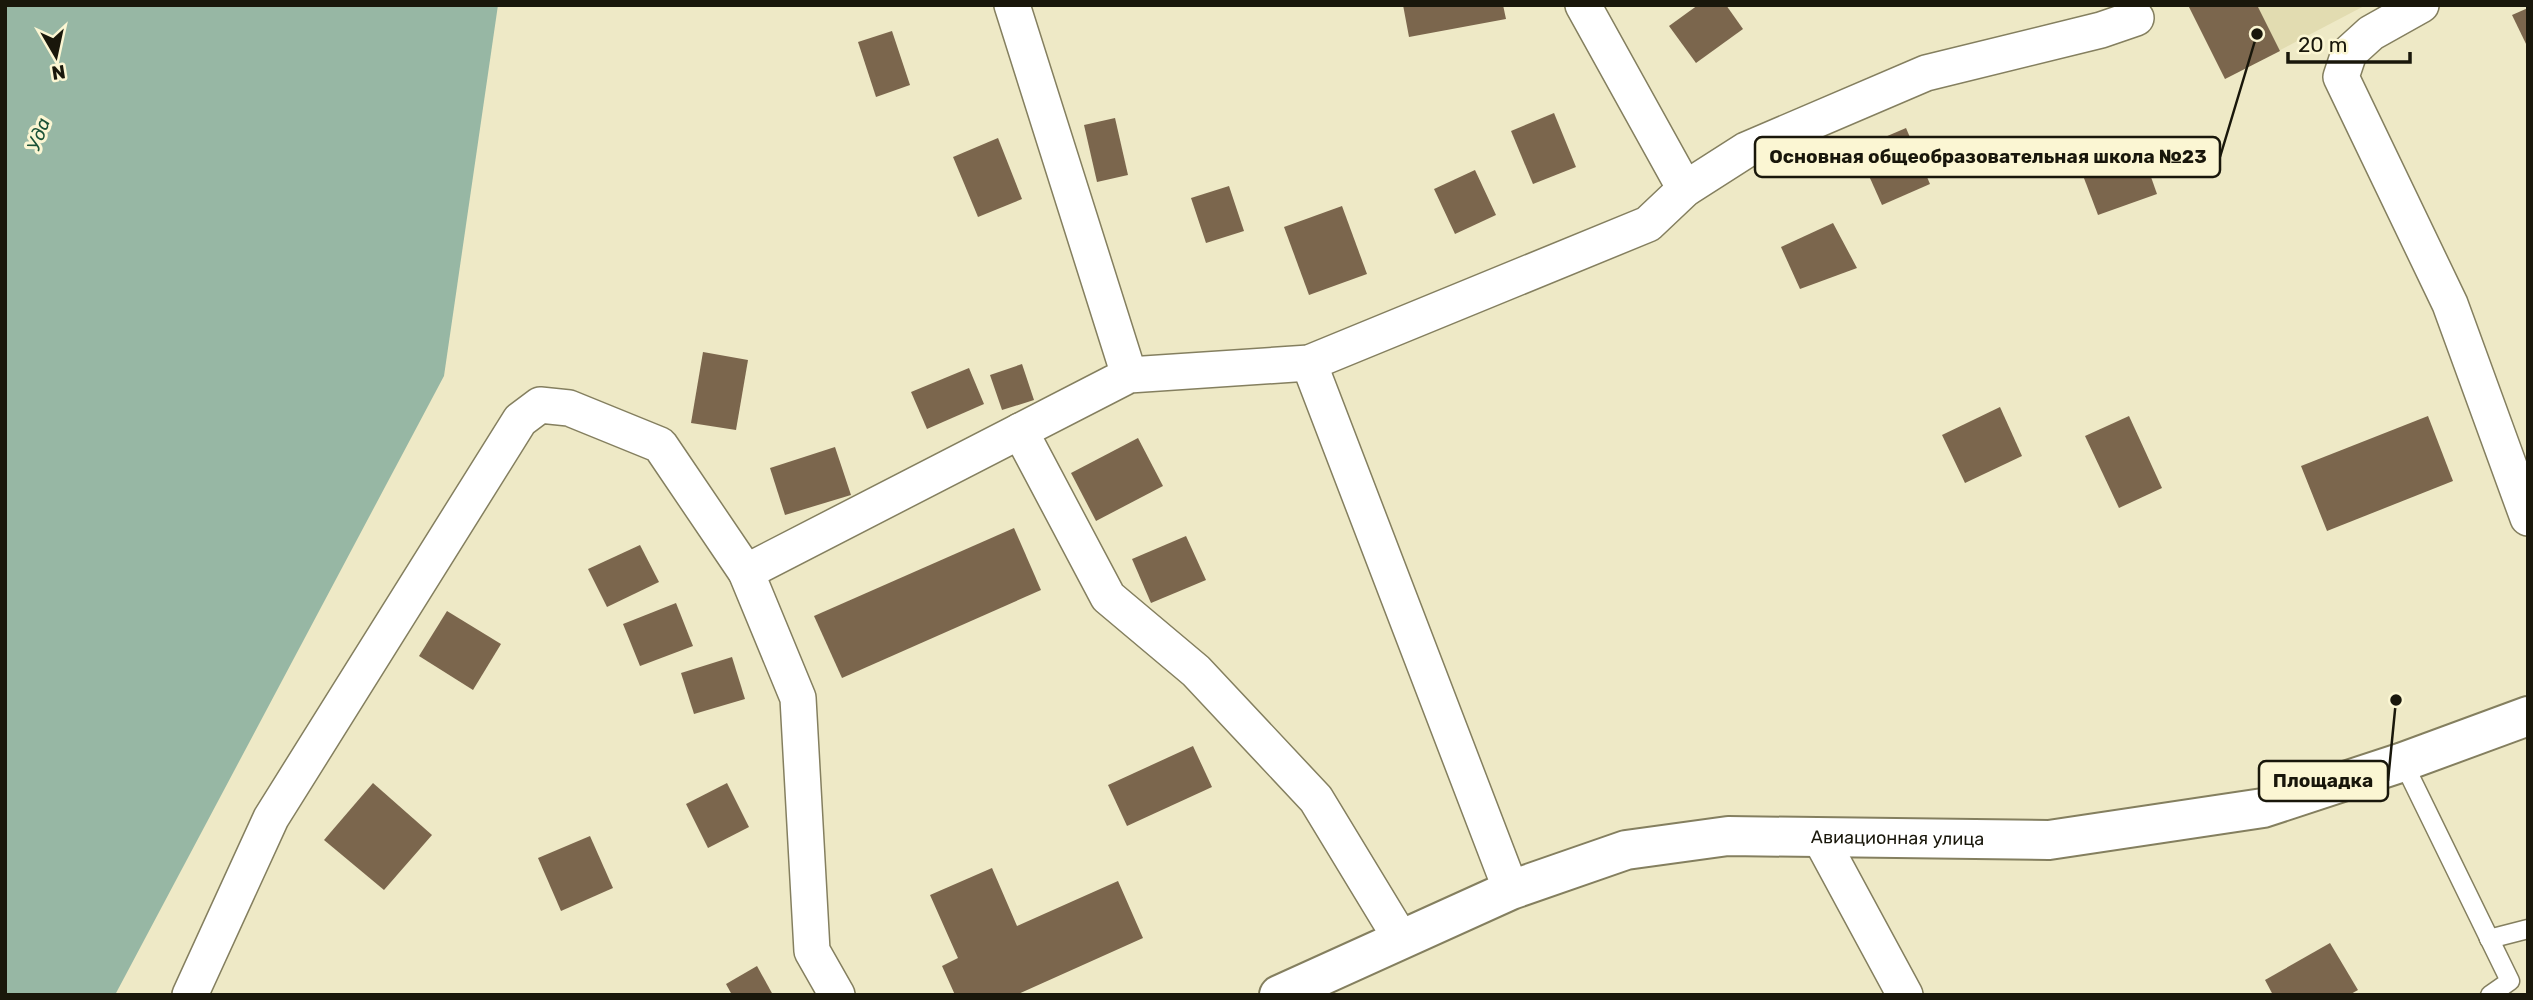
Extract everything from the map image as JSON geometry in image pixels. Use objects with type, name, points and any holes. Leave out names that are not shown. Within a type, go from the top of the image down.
[{"type":"street","points":[[1012,5],[1129,375]]},
{"type":"street","points":[[1583,5],[1685,190]]},
{"type":"street","points":[[2421,5],[2371,33],[2349,53],[2341,77],[2450,304],[2528,518]]},
{"type":"street","points":[[746,572],[1129,375],[1309,363],[1648,224],[1685,190],[1746,150],[1926,73],[2101,30],[2136,18]]},
{"type":"street","points":[[1309,363],[1511,890]]},
{"type":"street","points":[[190,995],[271,818],[520,420],[540,405],[569,408],[660,444],[746,572],[798,698],[812,951],[837,995]]},
{"type":"street","points":[[1020,431],[1108,597],[1196,671],[1316,799],[1401,939]]},
{"type":"street","name":"Авиационная улица","points":[[1279,995],[1511,890],[1626,850],[1728,836],[2049,840],[2263,808],[2403,762],[2528,716]]},
{"type":"street","points":[[1819,836],[1905,995]]},
{"type":"lane","points":[[2403,762],[2510,981],[2490,995]]},
{"type":"lane","points":[[2489,939],[2528,929]]},
{"type":"shaded area","points":[[2188,5],[2366,5],[2225,79]]},
{"type":"water","name":"Уда","points":[[5,5],[498,5],[444,376],[115,995],[5,995]]},
{"type":"building","points":[[1403,5],[1503,5],[1506,19],[1409,37]]},
{"type":"building","points":[[1698,5],[1726,5],[1743,29],[1696,63],[1669,26]]},
{"type":"building","points":[[2188,5],[2257,5],[2280,51],[2225,79]]},
{"type":"building","points":[[2528,8],[2528,48],[2512,15]]},
{"type":"building","points":[[892,31],[910,85],[876,97],[858,42]]},
{"type":"building","points":[[1554,113],[1576,167],[1533,184],[1511,131]]},
{"type":"building","points":[[1115,118],[1128,175],[1097,182],[1084,125]]},
{"type":"building","points":[[1906,128],[1930,184],[1882,205],[1857,149]]},
{"type":"building","points":[[998,138],[1022,199],[978,217],[953,157]]},
{"type":"building","points":[[2139,143],[2157,194],[2098,215],[2079,165]]},
{"type":"building","points":[[1475,170],[1496,215],[1455,234],[1434,189]]},
{"type":"building","points":[[1229,186],[1244,231],[1206,243],[1191,198]]},
{"type":"building","points":[[1342,206],[1367,274],[1309,295],[1284,227]]},
{"type":"building","points":[[1833,223],[1857,268],[1800,289],[1781,247]]},
{"type":"building","points":[[703,352],[748,360],[736,430],[691,423]]},
{"type":"building","points":[[1022,364],[1034,400],[1002,410],[990,375]]},
{"type":"building","points":[[969,368],[984,404],[927,429],[911,392]]},
{"type":"building","points":[[2000,407],[2022,456],[1965,483],[1942,435]]},
{"type":"building","points":[[2129,416],[2162,488],[2119,508],[2085,436]]},
{"type":"building","points":[[2428,416],[2453,481],[2327,531],[2301,466]]},
{"type":"building","points":[[1138,438],[1163,486],[1096,521],[1071,473]]},
{"type":"building","points":[[835,447],[851,495],[785,515],[770,468]]},
{"type":"building","points":[[1014,528],[1041,590],[842,678],[814,616]]},
{"type":"building","points":[[1186,536],[1206,580],[1151,603],[1132,559]]},
{"type":"building","points":[[640,545],[659,582],[607,607],[588,569]]},
{"type":"building","points":[[676,603],[693,646],[640,666],[623,624]]},
{"type":"building","points":[[447,611],[501,644],[473,690],[419,656]]},
{"type":"building","points":[[732,657],[745,699],[694,714],[681,673]]},
{"type":"building","points":[[1193,746],[1212,787],[1127,826],[1108,785]]},
{"type":"building","points":[[373,783],[432,835],[384,890],[324,840]]},
{"type":"building","points":[[727,783],[749,827],[708,848],[686,804]]},
{"type":"building","points":[[590,836],[613,888],[561,911],[538,858]]},
{"type":"building","points":[[992,868],[1017,926],[1118,881],[1143,938],[1016,995],[955,995],[942,966],[958,958],[930,895]]},
{"type":"building","points":[[2330,943],[2358,990],[2349,995],[2273,995],[2265,980]]},
{"type":"building","points":[[757,966],[773,995],[732,995],[726,984]]},
{"type":"place","name":"Основная общеобразовательная школа №23","points":[[2257,34]]},
{"type":"place","name":"Площадка","points":[[2396,700]]}]
